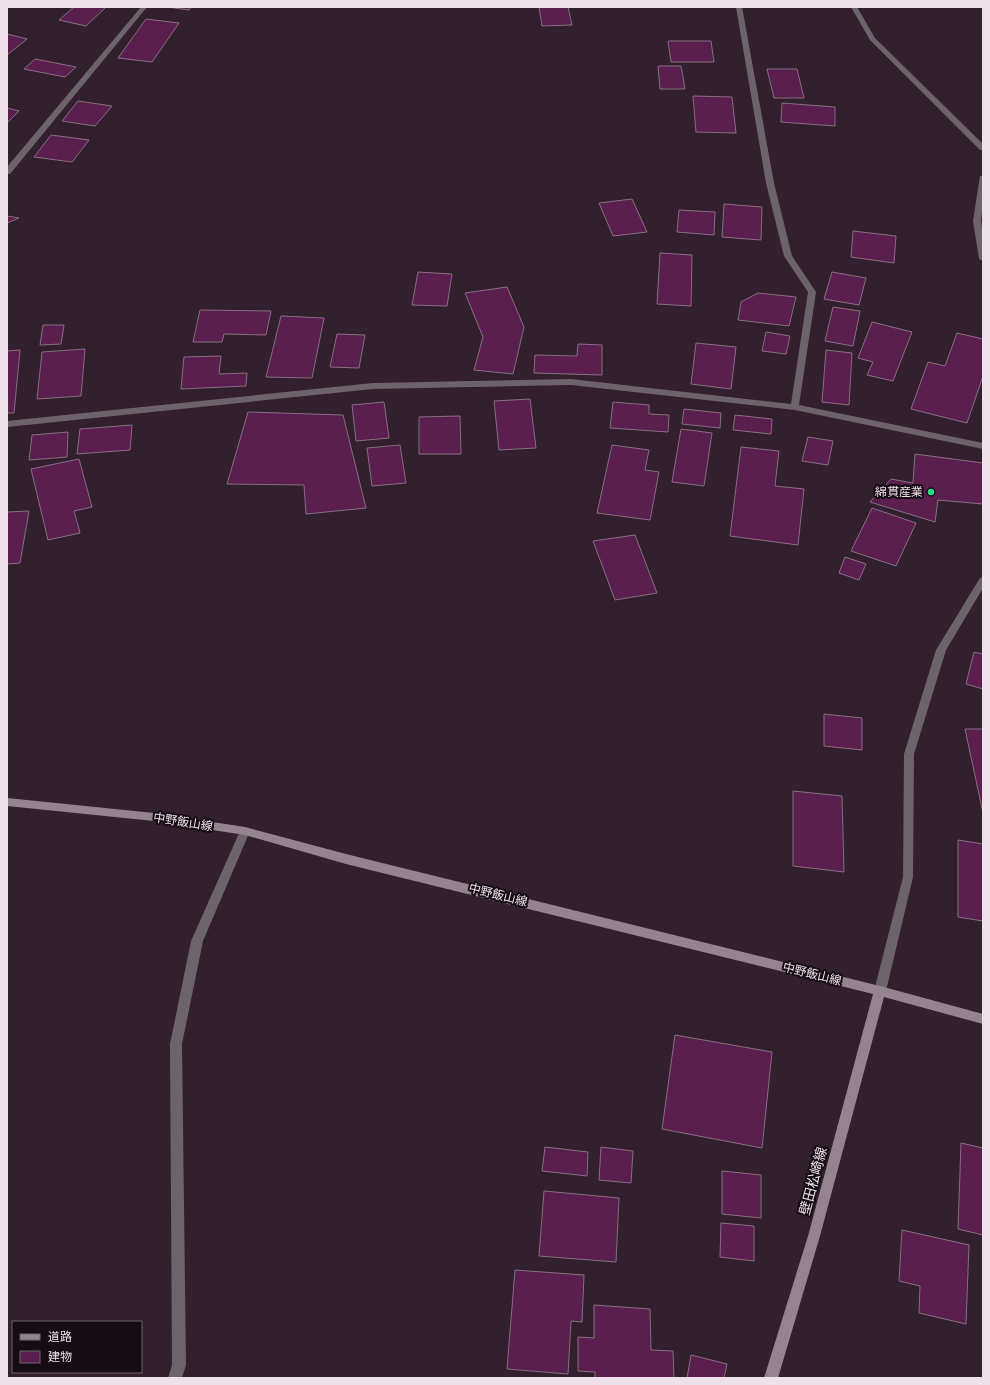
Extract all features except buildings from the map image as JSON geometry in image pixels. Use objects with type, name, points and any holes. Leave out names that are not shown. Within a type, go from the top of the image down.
[{"type":"main road","name":"中野飯山線","points":[[7,802],[154,817],[245,831],[346,859],[375,864],[880,991],[983,1019]]},
{"type":"main road","name":"壁田松崎線","points":[[771,1378],[814,1236],[880,991]]},
{"type":"street","points":[[7,172],[144,7]]},
{"type":"street","points":[[739,7],[770,183],[788,256],[812,292],[795,407]]},
{"type":"street","points":[[854,7],[872,39],[983,148]]},
{"type":"street","points":[[983,178],[977,221],[983,259]]},
{"type":"street","points":[[7,424],[373,386],[571,382],[795,407],[983,446]]},
{"type":"street","points":[[880,991],[908,877],[909,754],[941,650],[983,580]]},
{"type":"street","points":[[175,1378],[179,1366],[176,1044],[197,941],[245,831]]},
{"type":"place","name":"綿貫産業","points":[[931,492]]}]
